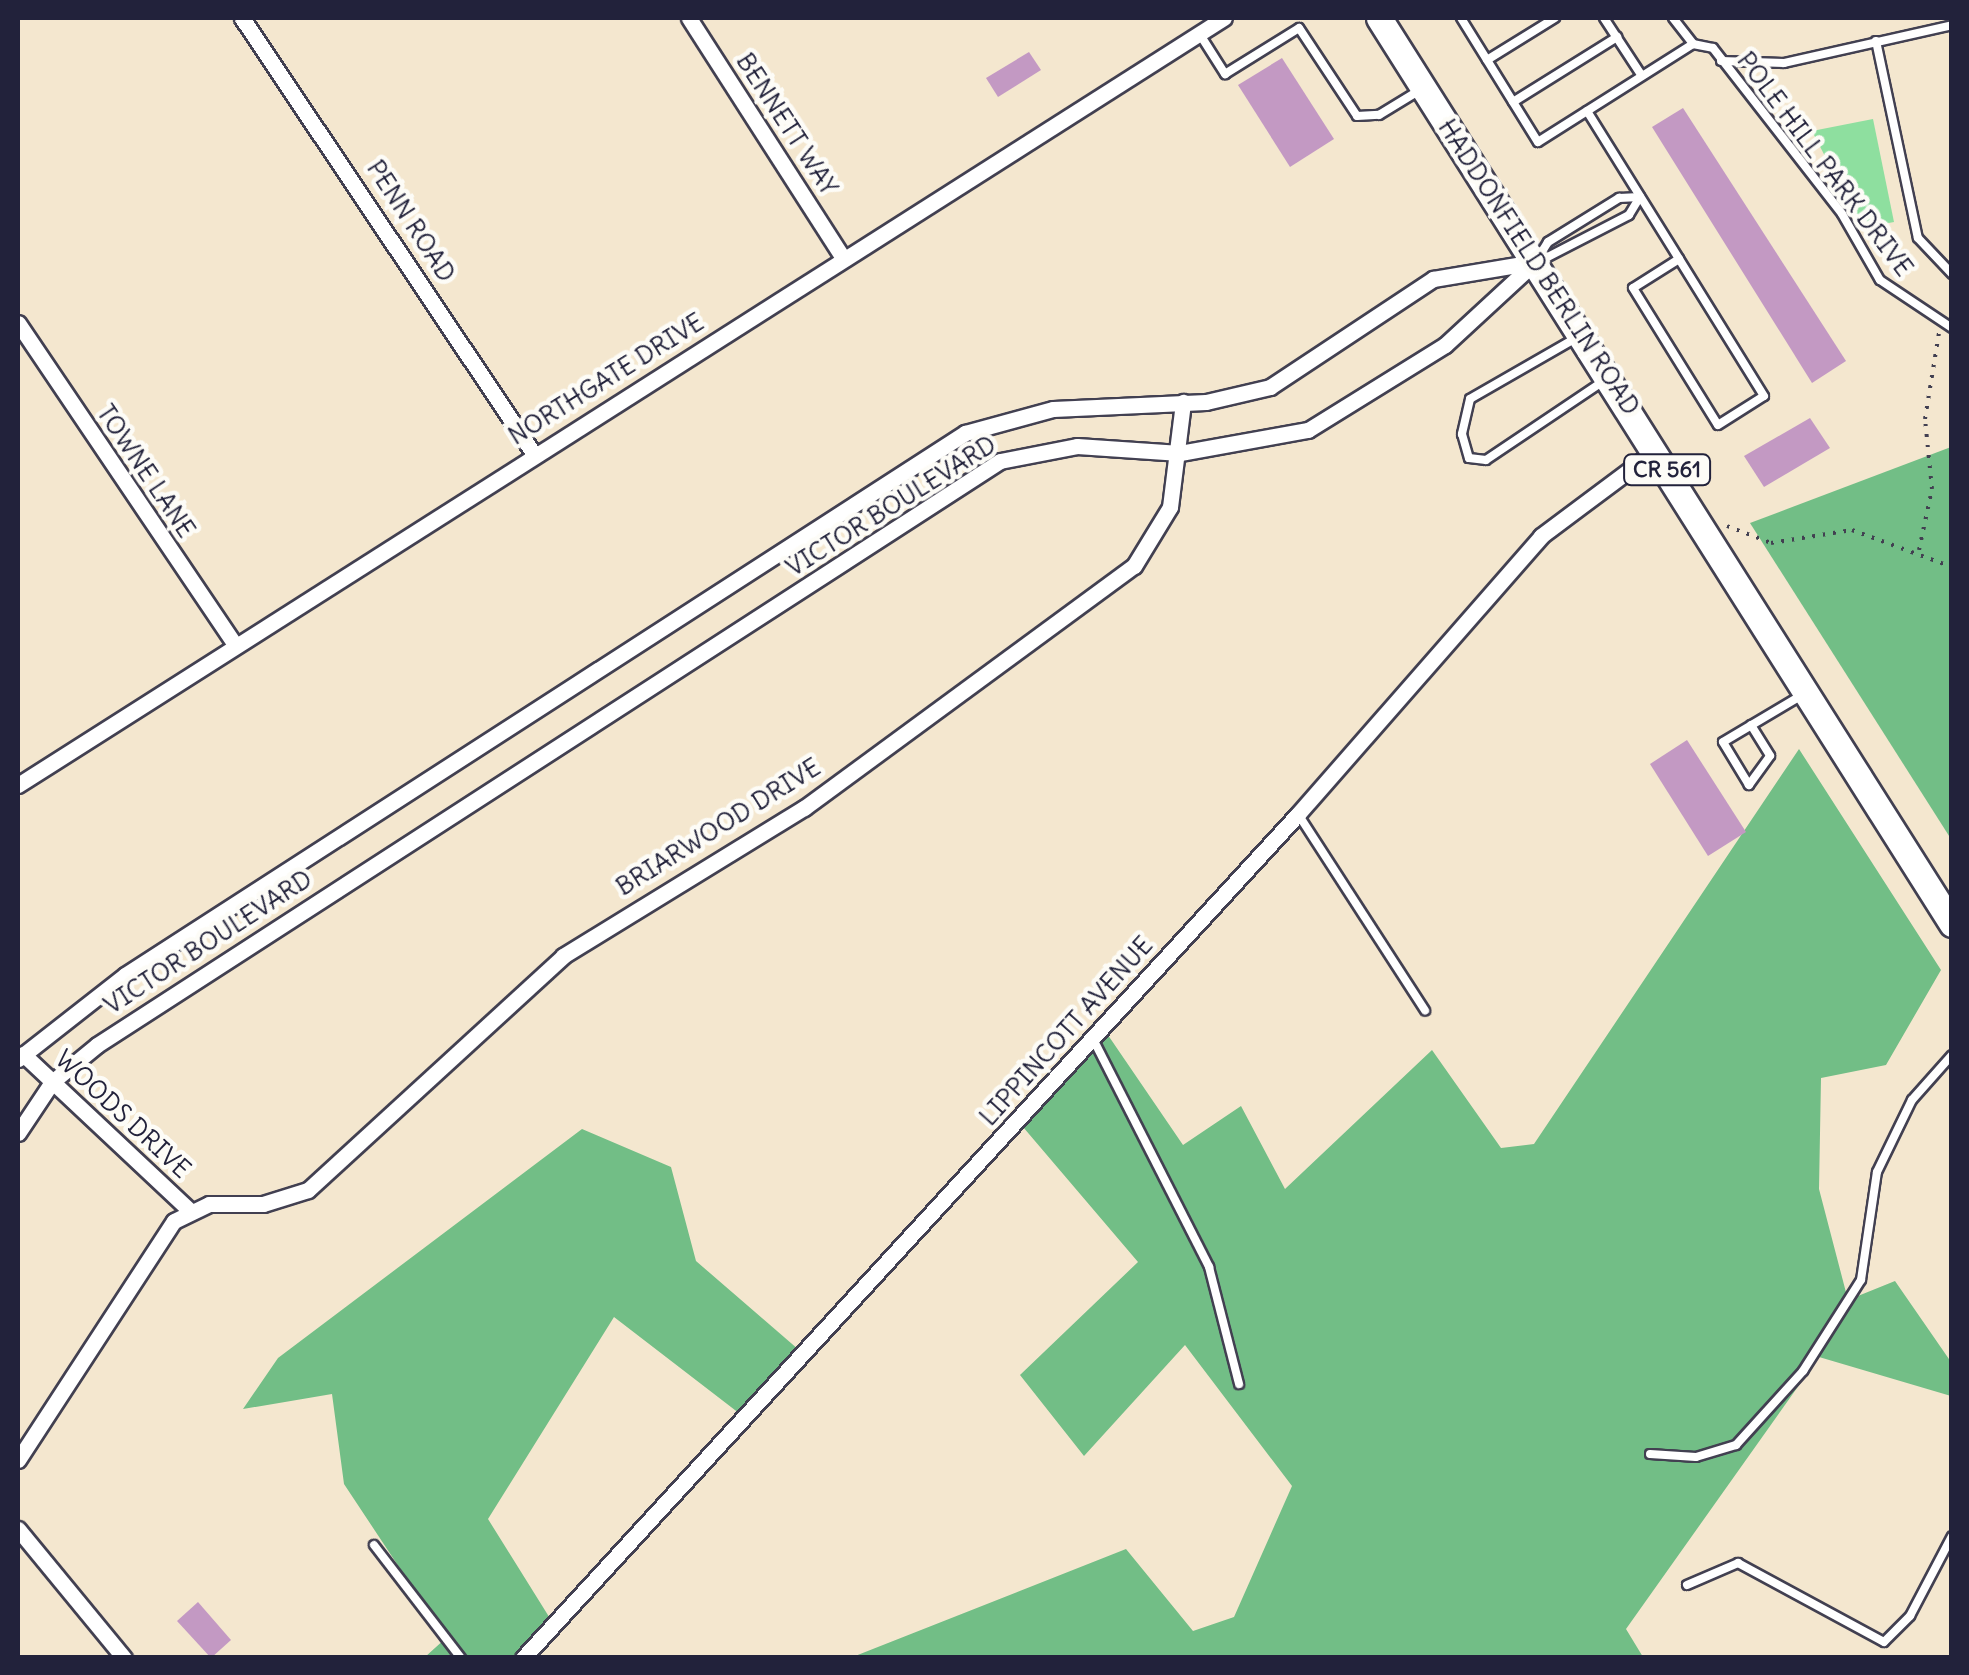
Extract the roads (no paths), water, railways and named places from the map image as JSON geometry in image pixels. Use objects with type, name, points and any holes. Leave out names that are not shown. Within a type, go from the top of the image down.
[{"type":"main road","name":"HADDONFIELD BERLIN ROAD","points":[[1379,18],[1656,450],[1802,695],[1952,924]]},
{"type":"street","name":"PENN ROAD","points":[[242,18],[278,58],[534,454]]},
{"type":"street","name":"BENNETT WAY","points":[[689,18],[844,258]]},
{"type":"street","name":"NORTHGATE DRIVE","points":[[18,784],[1224,18]]},
{"type":"street","name":"VICTOR BOULEVARD","points":[[20,1057],[125,975],[964,433],[1053,410],[1183,402],[1292,379],[1432,279],[1536,262]]},
{"type":"street","name":"VICTOR BOULEVARD","points":[[18,1133],[52,1082],[383,856],[1000,462],[1077,446],[1180,454],[1267,442],[1339,415],[1445,345],[1536,262]]},
{"type":"street","name":"TOWNE LANE","points":[[18,323],[235,646]]},
{"type":"street","name":"BRIARWOOD DRIVE","points":[[189,1210],[308,1190],[563,956],[804,808],[1134,566],[1162,528],[1180,454],[1183,402]]},
{"type":"street","name":"LIPPINCOTT AVENUE","points":[[522,1658],[1298,814],[1540,536],[1656,450]]},
{"type":"street","name":"WOODS DRIVE","points":[[20,1057],[189,1210]]},
{"type":"street","points":[[18,1460],[156,1242],[189,1210]]},
{"type":"street","points":[[18,1529],[124,1658]]},
{"type":"lane","points":[[1461,18],[1538,142],[1693,44]]},
{"type":"lane","points":[[1488,60],[1555,18]]},
{"type":"lane","points":[[1604,18],[1642,76]]},
{"type":"lane","name":"POLE HILL PARK DRIVE","points":[[1674,18],[1693,44],[1721,61],[1842,214],[1880,280],[1940,328],[1952,328]]},
{"type":"lane","points":[[1721,61],[1784,63],[1952,25]]},
{"type":"lane","points":[[1199,33],[1225,74],[1299,28],[1360,117],[1424,87]]},
{"type":"lane","points":[[1513,102],[1617,37]]},
{"type":"lane","points":[[1876,41],[1918,238],[1952,274]]},
{"type":"lane","points":[[1587,111],[1764,396],[1718,425],[1633,288],[1679,260]]},
{"type":"lane","points":[[1536,262],[1558,258],[1629,214],[1640,197]]},
{"type":"lane","points":[[1536,262],[1576,224],[1619,198],[1640,197]]},
{"type":"lane","points":[[1582,335],[1470,399],[1462,434],[1469,458],[1486,460],[1609,378]]},
{"type":"lane","points":[[1752,725],[1770,756],[1749,785],[1723,742],[1802,695]]},
{"type":"lane","points":[[1298,814],[1425,1010]]},
{"type":"lane","points":[[1093,1039],[1209,1267],[1239,1384]]},
{"type":"lane","points":[[1650,1454],[1696,1457],[1736,1445],[1803,1370],[1860,1280],[1877,1172],[1912,1100],[1952,1055]]},
{"type":"lane","points":[[1687,1586],[1738,1563],[1884,1642],[1910,1616],[1952,1536]]},
{"type":"lane","points":[[374,1546],[461,1658]]}]
